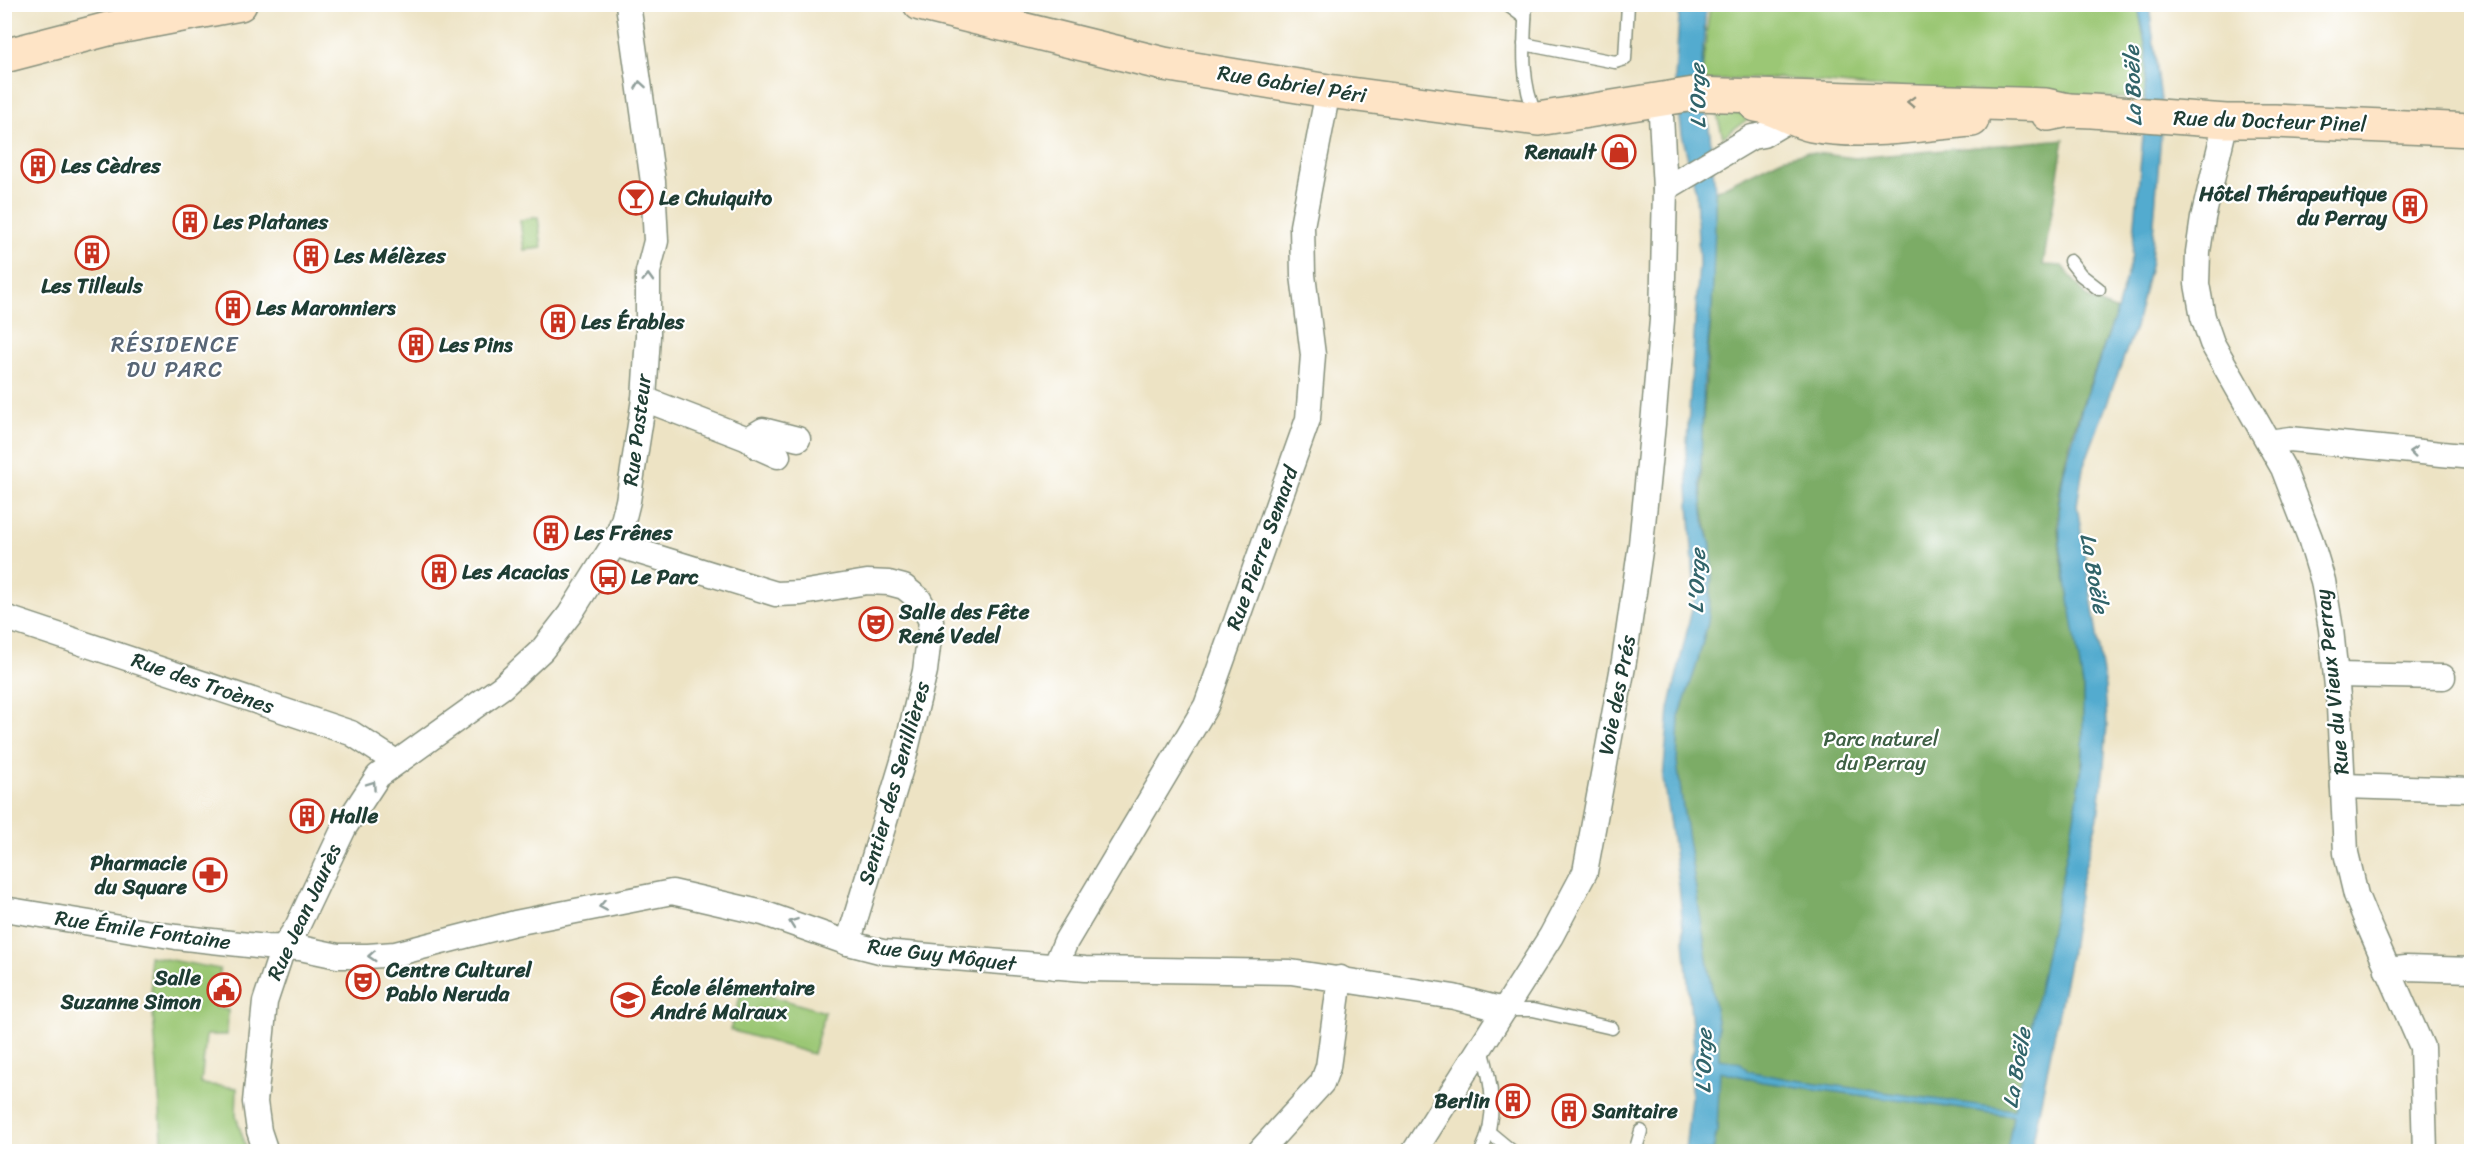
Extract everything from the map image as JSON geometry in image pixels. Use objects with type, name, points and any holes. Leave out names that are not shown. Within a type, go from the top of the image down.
[{"type":"main road","points":[[4,56],[125,15],[240,4]]},
{"type":"main road","name":"Rue Gabriel Péri","points":[[920,4],[1164,64],[1328,91],[1538,119],[1664,97],[1712,94]]},
{"type":"main road","name":"Rue du Docteur Pinel","points":[[1712,94],[1746,104],[1794,110],[2046,105],[2068,110],[2138,115],[2472,130]]},
{"type":"street","name":"Rue Pasteur","points":[[396,762],[502,687],[558,633],[614,544],[628,501],[644,399],[648,336],[648,272],[656,241],[653,182],[628,4]]},
{"type":"street","name":"Rue Pierre Semard","points":[[1055,967],[1066,940],[1206,706],[1308,419],[1313,355],[1303,275],[1302,226],[1328,91]]},
{"type":"street","name":"Voie des Prés","points":[[1414,1152],[1551,936],[1585,872],[1624,661],[1641,544],[1662,320],[1669,188],[1664,97]]},
{"type":"street","points":[[1669,188],[1745,141],[1759,127],[1794,110]]},
{"type":"street","name":"Rue du Vieux Perray","points":[[2226,120],[2203,218],[2198,252],[2197,284],[2203,317],[2212,343],[2269,442],[2297,501],[2323,581],[2336,675],[2344,837],[2354,886],[2387,970],[2422,1047],[2426,1152]]},
{"type":"street","points":[[644,399],[748,439],[758,447],[778,456]]},
{"type":"street","points":[[748,439],[763,430],[798,439]]},
{"type":"street","points":[[2269,442],[2290,440],[2472,458]]},
{"type":"street","name":"Sentier des Senillières","points":[[614,544],[776,594],[801,593],[867,582],[889,583],[904,587],[919,599],[931,621],[925,671],[904,758],[848,943]]},
{"type":"street","name":"Rue des Troènes","points":[[4,617],[351,733],[396,762]]},
{"type":"street","points":[[2336,675],[2443,677]]},
{"type":"street","name":"Rue Jean Jaurès","points":[[266,1152],[256,1118],[255,1084],[265,1002],[283,948],[291,938],[344,828],[359,803],[378,776],[396,762]]},
{"type":"street","points":[[2343,786],[2472,790]]},
{"type":"street","name":"Rue Guy Môquet","points":[[283,948],[300,948],[338,956],[394,954],[515,923],[672,892],[763,913],[848,943],[883,952],[1055,967],[1291,972],[1454,997],[1504,1010]]},
{"type":"street","name":"Rue Émile Fontaine","points":[[4,909],[176,937],[283,948]]},
{"type":"street","points":[[2387,970],[2406,968],[2472,970]]},
{"type":"street","points":[[1259,1152],[1322,1083],[1329,1058],[1340,978]]},
{"type":"lane","points":[[1506,4],[1525,18]]},
{"type":"lane","points":[[1526,4],[1524,44],[1528,98],[1538,119]]},
{"type":"lane","points":[[1524,44],[1616,62],[1625,59],[1628,4]]},
{"type":"lane","points":[[2070,261],[2081,275],[2099,289]]},
{"type":"lane","points":[[1504,1010],[1533,1010],[1612,1028]]},
{"type":"lane","points":[[1481,1152],[1490,1133],[1492,1106],[1488,1069],[1482,1047]]},
{"type":"lane","points":[[1635,1152],[1641,1131]]},
{"type":"lane","points":[[1490,1133],[1513,1152]]},
{"type":"green space","points":[[1710,5],[2138,5],[2146,50],[2145,99],[1871,87],[1776,78],[1701,81]]},
{"type":"green space","points":[[1716,111],[1756,113],[1723,137]]},
{"type":"green space","name":"Parc naturel du Perray","points":[[2064,139],[2043,265],[2062,266],[2089,299],[2117,311],[2081,407],[2061,482],[2058,506],[2059,540],[2078,641],[2083,685],[2084,727],[2081,770],[2076,813],[2007,1151],[1713,1152],[1717,1130],[1718,1028],[1677,762],[1679,717],[1708,622],[1712,574],[1711,546],[1702,502],[1701,443],[1712,305],[1715,191],[1782,158],[1806,152],[1855,158]]},
{"type":"green space","points":[[538,217],[542,248],[524,250],[520,220]]},
{"type":"green space","points":[[149,956],[220,969],[216,1008],[228,1010],[227,1035],[206,1035],[201,1084],[237,1088],[236,1116],[247,1151],[163,1151]]},
{"type":"green space","points":[[743,988],[825,1012],[813,1054],[730,1030]]},
{"type":"water","name":"L'Orge","points":[[1680,5],[1706,5],[1701,81],[1710,134],[1715,191],[1715,225],[1712,305],[1704,380],[1700,482],[1704,520],[1711,546],[1712,574],[1708,622],[1679,717],[1677,762],[1718,1028],[1719,1059],[1741,1063],[1748,1071],[1788,1079],[2014,1110],[2075,813],[2083,762],[2083,686],[2060,543],[2059,505],[2064,471],[2082,408],[2117,311],[2132,255],[2144,125],[2146,50],[2138,5],[2149,5],[2161,100],[2161,133],[2151,261],[2137,322],[2083,468],[2077,505],[2105,687],[2107,724],[2104,766],[2098,817],[2081,882],[2070,957],[2031,1151],[2007,1151],[2013,1116],[1762,1082],[1720,1071],[1717,1130],[1713,1151],[1685,1151],[1691,1097],[1690,1059],[1694,1049],[1679,885],[1663,779],[1669,709],[1695,596],[1686,456],[1699,264],[1696,192],[1682,134],[1675,79]]},
{"type":"place","name":"Renault","points":[[1619,152]]},
{"type":"place","name":"Les Cèdres","points":[[38,166]]},
{"type":"place","name":"Le Chuiquito","points":[[636,198]]},
{"type":"place","name":"Hôtel Thérapeutique du Perray","points":[[2410,206]]},
{"type":"place","name":"Les Platanes","points":[[190,222]]},
{"type":"place","name":"Les Tilleuls","points":[[92,253]]},
{"type":"place","name":"Les Mélèzes","points":[[311,256]]},
{"type":"place","name":"Les Maronniers","points":[[233,308]]},
{"type":"place","name":"Les Érables","points":[[558,322]]},
{"type":"place","name":"Les Pins","points":[[416,345]]},
{"type":"place","name":"Les Frênes","points":[[551,533]]},
{"type":"place","name":"Les Acacias","points":[[439,572]]},
{"type":"place","name":"Le Parc","points":[[608,577]]},
{"type":"place","name":"Salle des Fête René Vedel","points":[[876,624]]},
{"type":"place","name":"Halle","points":[[307,816]]},
{"type":"place","name":"Pharmacie du Square","points":[[210,875]]},
{"type":"place","name":"Centre Culturel Pablo Neruda","points":[[363,982]]},
{"type":"place","name":"Salle Suzanne Simon","points":[[224,990]]},
{"type":"place","name":"École élémentaire André Malraux","points":[[628,1000]]},
{"type":"place","name":"Berlin","points":[[1513,1101]]},
{"type":"place","name":"Sanitaire","points":[[1569,1111]]},
{"type":"district","name":"RÉSIDENCE DU PARC","points":[[175,356]]},
{"type":"water label","name":"La Boële","points":[[2132,86]]},
{"type":"water label","name":"La Boële","points":[[2095,573]]},
{"type":"water label","name":"La Boële","points":[[2016,1068]]}]
